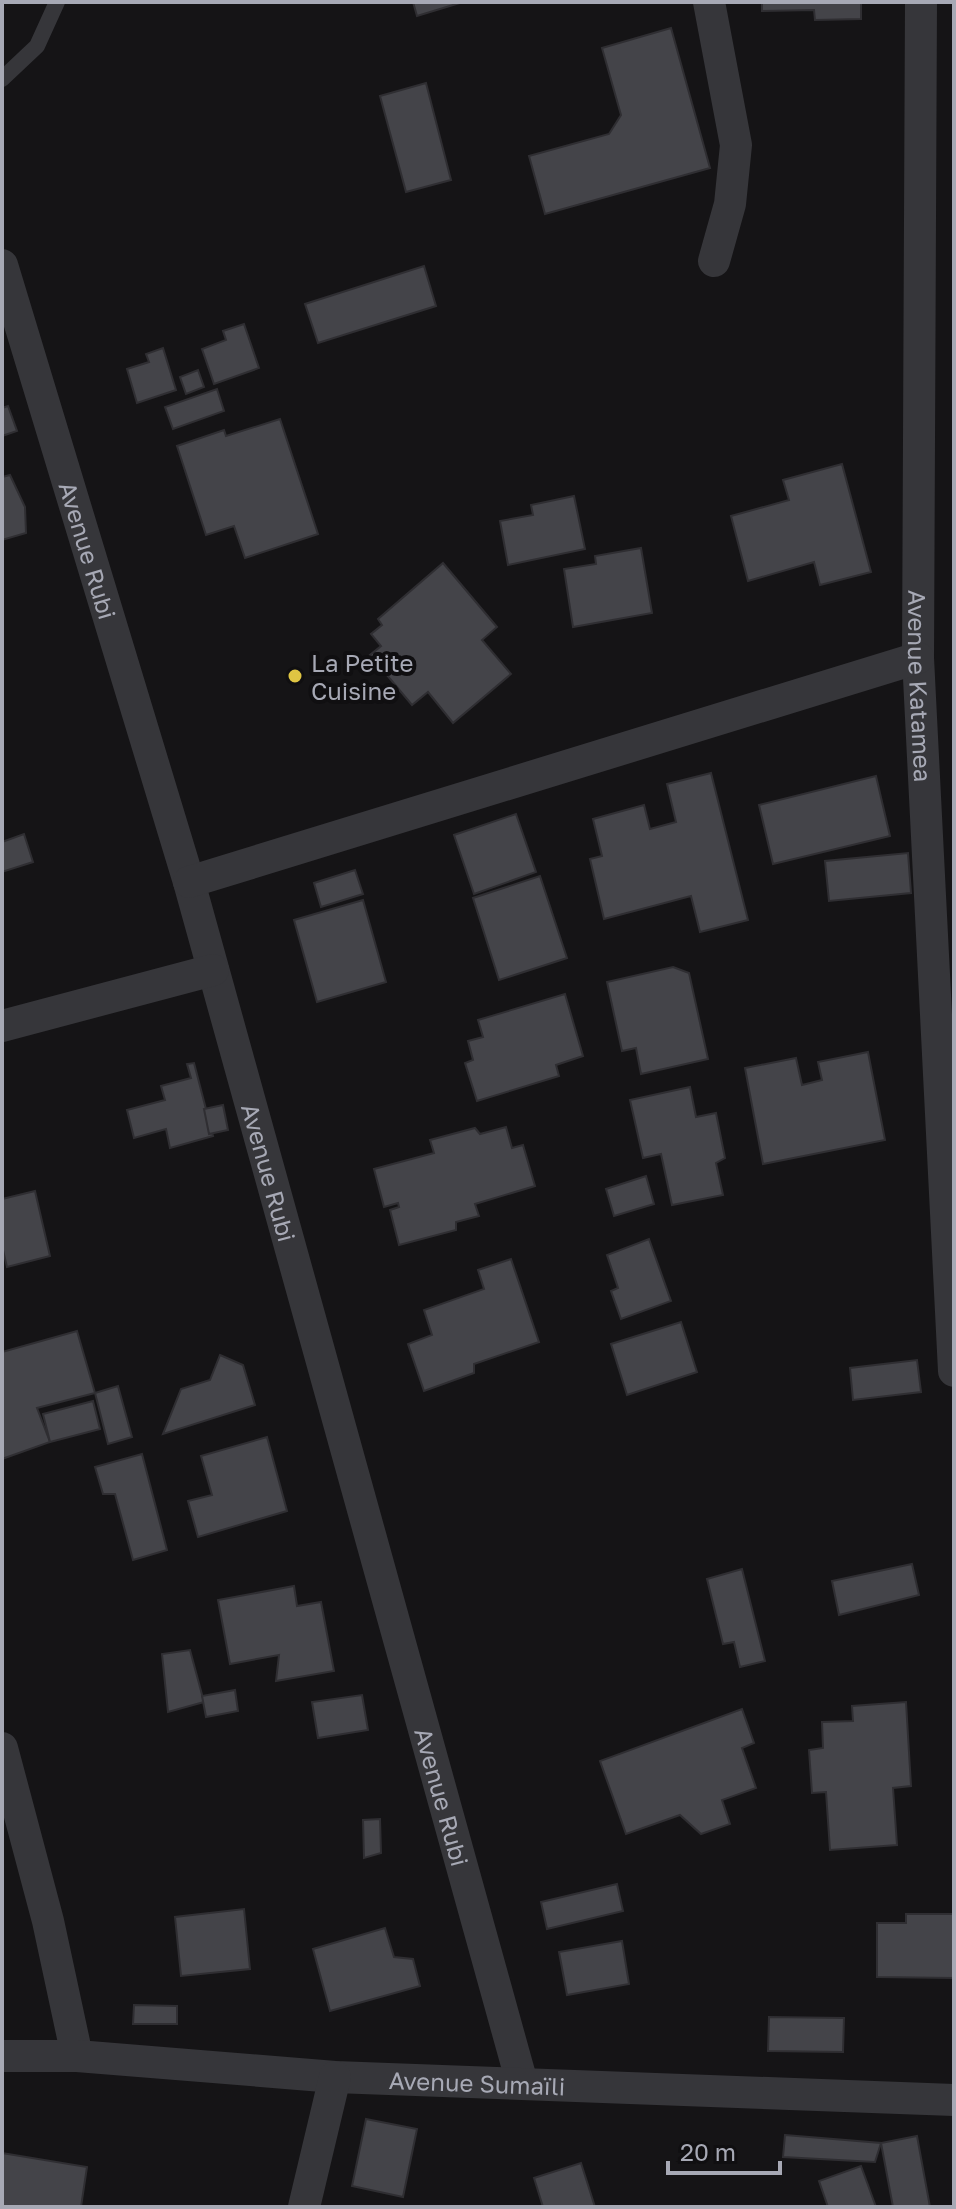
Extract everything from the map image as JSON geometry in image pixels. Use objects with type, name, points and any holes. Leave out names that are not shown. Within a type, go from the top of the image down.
[{"type":"street","points":[[709,2],[736,145],[730,204],[714,261]]},
{"type":"street","name":"Avenue Katamea","points":[[921,2],[918,658],[942,868],[954,1371]]},
{"type":"street","name":"Avenue Rubi","points":[[2,265],[189,882],[522,2083]]},
{"type":"street","points":[[189,882],[918,658]]},
{"type":"street","points":[[2,1026],[213,970]]},
{"type":"street","points":[[2,1748],[44,1906],[77,2056]]},
{"type":"street","name":"Avenue Sumaïli","points":[[2,2056],[77,2056],[335,2077],[954,2100]]},
{"type":"street","points":[[304,2207],[335,2077]]},
{"type":"lane","points":[[2,79],[37,46],[57,2]]},
{"type":"building","points":[[413,2],[463,2],[417,16]]},
{"type":"building","points":[[762,2],[861,2],[861,19],[815,20],[814,10],[762,11]]},
{"type":"building","points":[[671,28],[710,168],[545,214],[529,156],[609,134],[621,115],[602,48]]},
{"type":"building","points":[[426,83],[451,180],[406,192],[380,96]]},
{"type":"building","points":[[424,266],[436,306],[318,343],[305,304]]},
{"type":"building","points":[[244,324],[259,368],[214,384],[202,349],[226,340],[223,331]]},
{"type":"building","points":[[163,348],[176,390],[137,403],[127,369],[149,362],[146,354]]},
{"type":"building","points":[[198,370],[204,387],[186,394],[180,377]]},
{"type":"building","points":[[217,389],[224,411],[173,429],[165,407]]},
{"type":"building","points":[[8,406],[17,431],[2,436],[2,408]]},
{"type":"building","points":[[280,419],[318,534],[245,558],[234,526],[206,535],[177,446],[224,430],[226,436]]},
{"type":"building","points":[[842,464],[871,572],[820,585],[814,562],[748,581],[731,516],[789,500],[783,480]]},
{"type":"building","points":[[10,475],[25,507],[26,533],[2,540],[2,477]]},
{"type":"building","points":[[574,496],[585,549],[508,565],[500,521],[533,515],[531,505]]},
{"type":"building","points":[[641,548],[652,613],[573,627],[564,569],[596,564],[595,556]]},
{"type":"building","points":[[443,563],[497,627],[482,640],[511,674],[453,723],[428,692],[412,705],[370,655],[381,646],[371,634],[382,625],[378,619]]},
{"type":"building","points":[[711,773],[748,920],[700,932],[691,896],[604,919],[590,859],[602,856],[593,819],[644,805],[650,829],[676,822],[667,784]]},
{"type":"building","points":[[876,776],[890,836],[773,864],[759,805]]},
{"type":"building","points":[[516,814],[536,872],[474,894],[454,835]]},
{"type":"building","points":[[24,834],[33,862],[2,872],[2,842]]},
{"type":"building","points":[[908,853],[911,893],[829,901],[825,861]]},
{"type":"building","points":[[355,870],[363,894],[321,907],[314,883]]},
{"type":"building","points":[[540,876],[567,958],[499,980],[473,898]]},
{"type":"building","points":[[363,900],[386,982],[317,1002],[294,920]]},
{"type":"building","points":[[673,967],[689,973],[708,1059],[641,1074],[636,1048],[622,1051],[607,982]]},
{"type":"building","points":[[565,994],[583,1056],[556,1065],[559,1076],[477,1101],[465,1063],[473,1060],[468,1041],[483,1037],[478,1020]]},
{"type":"building","points":[[868,1052],[885,1140],[763,1164],[745,1068],[796,1058],[802,1085],[822,1080],[818,1062]]},
{"type":"building","points":[[194,1063],[213,1136],[170,1148],[166,1129],[134,1138],[127,1110],[165,1100],[161,1086],[191,1078],[187,1064]]},
{"type":"building","points":[[690,1087],[696,1117],[716,1113],[725,1158],[716,1163],[723,1195],[672,1205],[661,1154],[643,1158],[630,1100]]},
{"type":"building","points":[[223,1105],[228,1130],[209,1134],[204,1109]]},
{"type":"building","points":[[506,1127],[512,1148],[523,1145],[535,1186],[475,1204],[479,1216],[456,1222],[456,1230],[399,1245],[390,1210],[399,1207],[398,1203],[384,1207],[374,1169],[434,1153],[430,1140],[475,1128],[480,1134]]},
{"type":"building","points":[[646,1176],[654,1204],[614,1216],[606,1189]]},
{"type":"building","points":[[35,1191],[50,1256],[7,1267],[2,1246],[2,1199]]},
{"type":"building","points":[[649,1239],[671,1301],[621,1319],[611,1291],[618,1288],[607,1255]]},
{"type":"building","points":[[511,1259],[539,1342],[474,1364],[474,1373],[424,1391],[408,1344],[432,1335],[424,1310],[484,1289],[478,1270]]},
{"type":"building","points":[[681,1322],[697,1372],[627,1395],[611,1344]]},
{"type":"building","points":[[77,1331],[95,1393],[37,1408],[50,1442],[2,1459],[2,1352]]},
{"type":"building","points":[[220,1355],[243,1365],[255,1405],[163,1434],[181,1389],[210,1380]]},
{"type":"building","points":[[917,1360],[921,1392],[853,1400],[850,1368]]},
{"type":"building","points":[[118,1386],[132,1437],[108,1444],[95,1393]]},
{"type":"building","points":[[93,1401],[100,1429],[50,1442],[43,1414]]},
{"type":"building","points":[[267,1437],[287,1511],[198,1537],[188,1501],[212,1495],[201,1456]]},
{"type":"building","points":[[142,1454],[167,1550],[133,1560],[115,1494],[103,1494],[95,1467]]},
{"type":"building","points":[[912,1564],[919,1595],[839,1615],[832,1581]]},
{"type":"building","points":[[742,1569],[765,1661],[740,1667],[734,1642],[723,1644],[707,1579]]},
{"type":"building","points":[[294,1586],[297,1606],[321,1602],[334,1671],[276,1681],[279,1655],[230,1664],[218,1600]]},
{"type":"building","points":[[190,1650],[204,1702],[168,1712],[162,1654]]},
{"type":"building","points":[[235,1690],[238,1711],[206,1717],[202,1696]]},
{"type":"building","points":[[362,1695],[368,1730],[318,1738],[312,1702]]},
{"type":"building","points":[[906,1702],[911,1786],[893,1788],[897,1845],[830,1850],[826,1792],[812,1793],[809,1750],[823,1748],[822,1722],[853,1721],[852,1706]]},
{"type":"building","points":[[742,1709],[754,1743],[742,1748],[756,1788],[722,1800],[730,1824],[701,1834],[680,1815],[626,1834],[600,1761]]},
{"type":"building","points":[[380,1819],[381,1853],[364,1858],[363,1820]]},
{"type":"building","points":[[617,1884],[623,1911],[547,1929],[541,1902]]},
{"type":"building","points":[[244,1909],[250,1969],[181,1976],[175,1917]]},
{"type":"building","points":[[906,1914],[954,1914],[954,1978],[877,1977],[877,1923],[906,1923]]},
{"type":"building","points":[[385,1928],[394,1957],[413,1959],[420,1986],[330,2011],[313,1949]]},
{"type":"building","points":[[622,1941],[629,1984],[567,1995],[559,1952]]},
{"type":"building","points":[[134,2005],[177,2006],[177,2024],[133,2024]]},
{"type":"building","points":[[769,2017],[844,2018],[843,2052],[768,2051]]},
{"type":"building","points":[[366,2119],[417,2129],[403,2197],[352,2186]]},
{"type":"building","points":[[785,2135],[881,2143],[875,2162],[783,2157]]},
{"type":"building","points":[[917,2136],[930,2207],[893,2207],[881,2143]]},
{"type":"building","points":[[2,2153],[87,2167],[81,2207],[2,2207]]},
{"type":"building","points":[[581,2163],[595,2207],[543,2207],[534,2178]]},
{"type":"building","points":[[861,2166],[876,2207],[828,2207],[819,2181]]},
{"type":"place","name":"La Petite Cuisine","points":[[295,676]]}]
